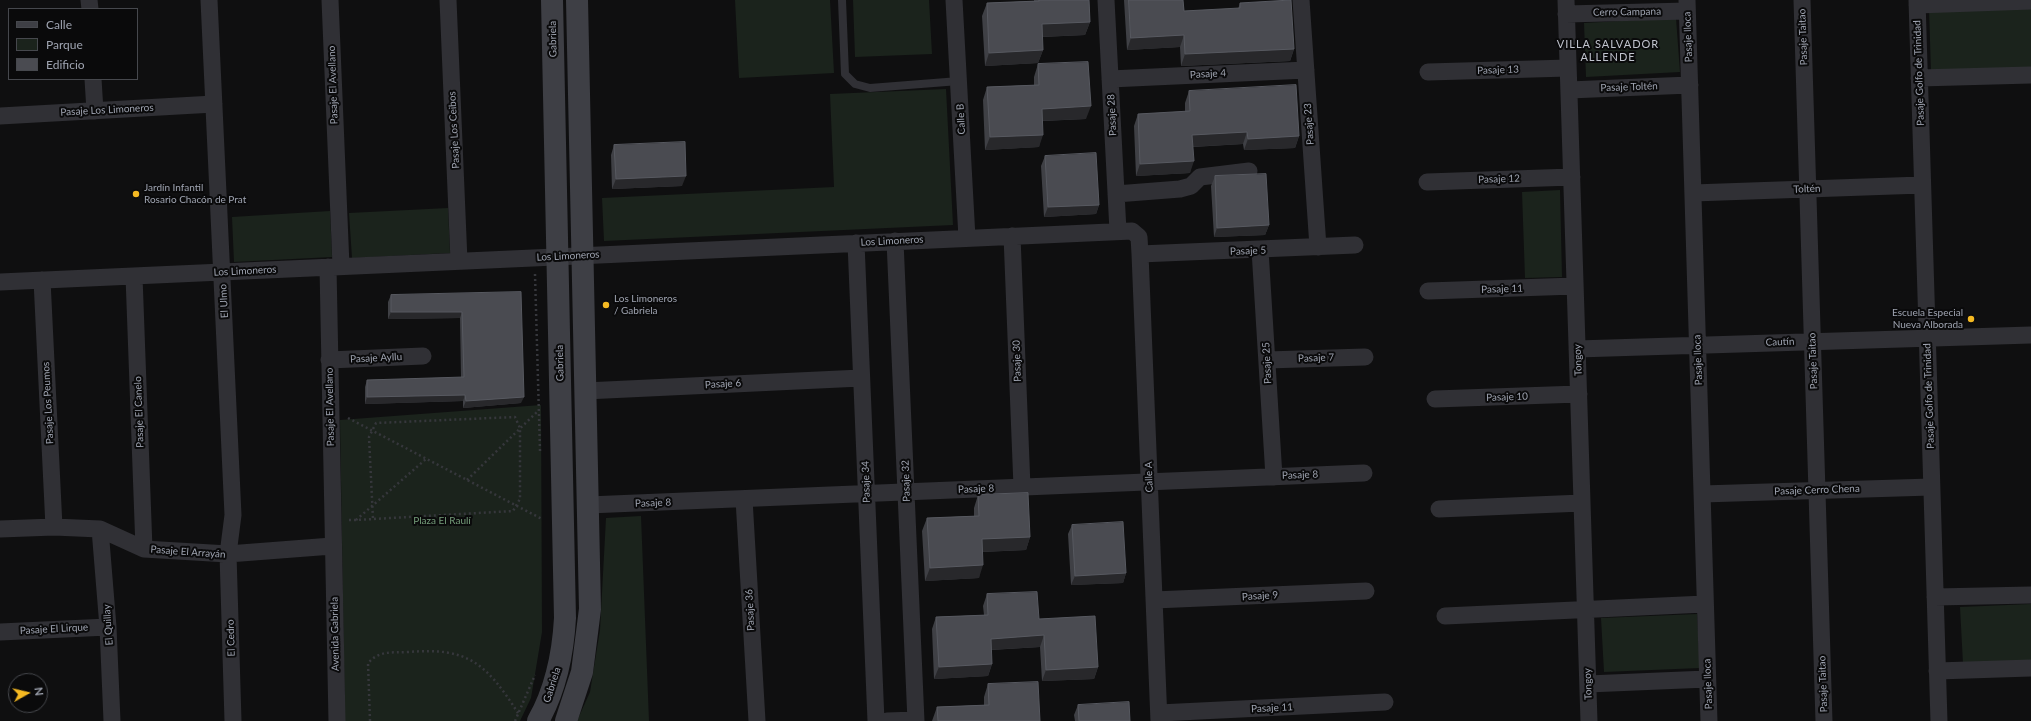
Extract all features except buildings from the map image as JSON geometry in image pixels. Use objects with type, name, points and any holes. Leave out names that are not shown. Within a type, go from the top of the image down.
[{"type":"street","name":"El Ulmo","points":[[209,0],[233,515],[228,554]]},
{"type":"street","name":"Pasaje El Avellano","points":[[330,0],[334,267],[329,360],[332,546]]},
{"type":"street","name":"Pasaje Los Ceibos","points":[[448,0],[459,261]]},
{"type":"street","name":"Gabriela","points":[[530,719],[556,678],[564,638],[565,618],[552,0]]},
{"type":"street","points":[[566,721],[582,672],[589,630],[588,505],[577,0]]},
{"type":"street","name":"Calle B","points":[[954,0],[966,238]]},
{"type":"street","name":"Pasaje 28","points":[[1106,0],[1118,231]]},
{"type":"street","name":"Pasaje 23","points":[[1301,0],[1318,247]]},
{"type":"street","name":"Pasaje Taitao","points":[[1802,0],[1824,721]]},
{"type":"street","points":[[1917,2],[2031,1]]},
{"type":"street","name":"Pasaje Golfo de Trinidad","points":[[1917,2],[1939,721]]},
{"type":"street","name":"Cerro Campana","points":[[1566,7],[1687,5]]},
{"type":"street","name":"Pasaje Iloca","points":[[1687,5],[1709,721]]},
{"type":"street","name":"Tongoy","points":[[1566,7],[1589,721]]},
{"type":"street","name":"Pasaje 13","points":[[1428,72],[1568,68]]},
{"type":"street","name":"Pasaje 4","points":[[1110,79],[1306,70]]},
{"type":"street","points":[[1919,78],[2031,75]]},
{"type":"street","points":[[93,80],[95,111]]},
{"type":"street","name":"Pasaje Toltén","points":[[1569,90],[1690,85]]},
{"type":"street","name":"Pasaje Los Limoneros","points":[[0,116],[214,104]]},
{"type":"street","points":[[1116,194],[1180,189],[1191,186],[1200,177],[1249,171]]},
{"type":"street","name":"Pasaje 12","points":[[1427,182],[1572,177]]},
{"type":"street","name":"Toltén","points":[[1693,193],[1922,185]]},
{"type":"street","name":"Los Limoneros","points":[[0,282],[1118,231],[1132,231],[1136,234]]},
{"type":"street","name":"Calle A","points":[[1136,234],[1139,237],[1140,254],[1159,717]]},
{"type":"street","name":"Pasaje 30","points":[[1012,236],[1022,487]]},
{"type":"street","name":"Pasaje 32","points":[[895,241],[916,720]]},
{"type":"street","name":"Pasaje 34","points":[[856,243],[876,721]]},
{"type":"street","name":"Pasaje 5","points":[[1140,254],[1356,245]]},
{"type":"street","name":"Pasaje 25","points":[[1260,250],[1274,477]]},
{"type":"street","name":"Pasaje El Canelo","points":[[134,276],[144,549]]},
{"type":"street","name":"Pasaje Los Peumos","points":[[42,280],[54,527]]},
{"type":"street","name":"Pasaje 11","points":[[1428,291],[1575,286]]},
{"type":"street","name":"Cautín","points":[[1578,349],[2031,335]]},
{"type":"street","name":"Pasaje Ayllu","points":[[329,360],[423,356]]},
{"type":"street","name":"Pasaje 7","points":[[1267,360],[1366,357]]},
{"type":"street","name":"Pasaje 6","points":[[585,391],[861,378]]},
{"type":"street","name":"Pasaje 10","points":[[1435,399],[1579,394]]},
{"type":"street","name":"Pasaje 8","points":[[588,505],[1364,473]]},
{"type":"street","name":"Pasaje Cerro Chena","points":[[1702,494],[1931,487]]},
{"type":"street","name":"Pasaje 36","points":[[744,499],[757,721]]},
{"type":"street","points":[[1439,508],[1582,503]]},
{"type":"street","name":"Pasaje El Arrayán","points":[[0,529],[54,527],[100,529],[144,549],[228,554],[332,546]]},
{"type":"street","name":"El Quillay","points":[[100,529],[108,627],[112,721]]},
{"type":"street","name":"Avenida Gabriela","points":[[332,546],[337,721]]},
{"type":"street","name":"El Cedro","points":[[228,554],[233,721]]},
{"type":"street","name":"Pasaje 9","points":[[1154,600],[1366,591]]},
{"type":"street","points":[[1935,597],[2031,595]]},
{"type":"street","points":[[1445,616],[1705,604]]},
{"type":"street","name":"Pasaje El Lirque","points":[[0,632],[108,627]]},
{"type":"street","points":[[1937,671],[2031,668]]},
{"type":"street","points":[[1588,684],[1707,679]]},
{"type":"street","name":"Pasaje 11","points":[[1159,717],[1285,714],[1385,702]]},
{"type":"street","points":[[887,721],[916,720]]},
{"type":"street","points":[[1582,721],[1589,721]]},
{"type":"lane","points":[[842,0],[845,74],[855,84],[870,88],[959,81]]},
{"type":"path","points":[[535,258],[540,457]]},
{"type":"path","points":[[468,480],[539,410]]},
{"type":"path","points":[[346,424],[346,416],[542,520],[542,512]]},
{"type":"path","points":[[349,513],[349,520],[356,520],[513,511],[520,499],[520,428],[515,417],[376,423],[369,436],[373,519]]},
{"type":"path","points":[[356,520],[426,458]]},
{"type":"path","points":[[370,721],[368,663],[377,654],[432,650],[446,651],[469,658],[482,666],[505,692],[519,713],[530,719]]},
{"type":"path","points":[[515,721],[536,672]]},
{"type":"green space","points":[[735,0],[830,0],[834,73],[739,78]]},
{"type":"green space","points":[[853,0],[929,0],[932,54],[855,57]]},
{"type":"green space","points":[[2031,6],[2031,69],[1931,72],[1929,9]]},
{"type":"green space","points":[[1676,18],[1680,72],[1586,77],[1584,23]]},
{"type":"green space","points":[[946,89],[953,225],[604,241],[602,198],[834,187],[830,94]]},
{"type":"green space","points":[[1560,190],[1562,277],[1525,278],[1522,192]]},
{"type":"green space","points":[[448,208],[450,253],[352,258],[349,213]]},
{"type":"green space","points":[[330,211],[332,257],[234,262],[232,217]]},
{"type":"green space","name":"Plaza El Raulí","points":[[541,405],[542,632],[531,698],[520,721],[345,721],[340,420]]},
{"type":"green space","points":[[641,516],[649,721],[577,721],[590,692],[600,630],[606,518]]},
{"type":"green space","points":[[2031,604],[2031,663],[1963,664],[1960,607]]},
{"type":"green space","points":[[1697,614],[1700,668],[1604,672],[1601,618]]},
{"type":"place","name":"Jardín Infantil Rosario Chacón de Prat","points":[[136,194]]},
{"type":"place","name":"Los Limoneros / Gabriela","points":[[606,305]]},
{"type":"place","name":"Escuela Especial Nueva Alborada","points":[[1971,319]]},
{"type":"district","name":"VILLA SALVADOR ALLENDE","points":[[1608,50]]}]
